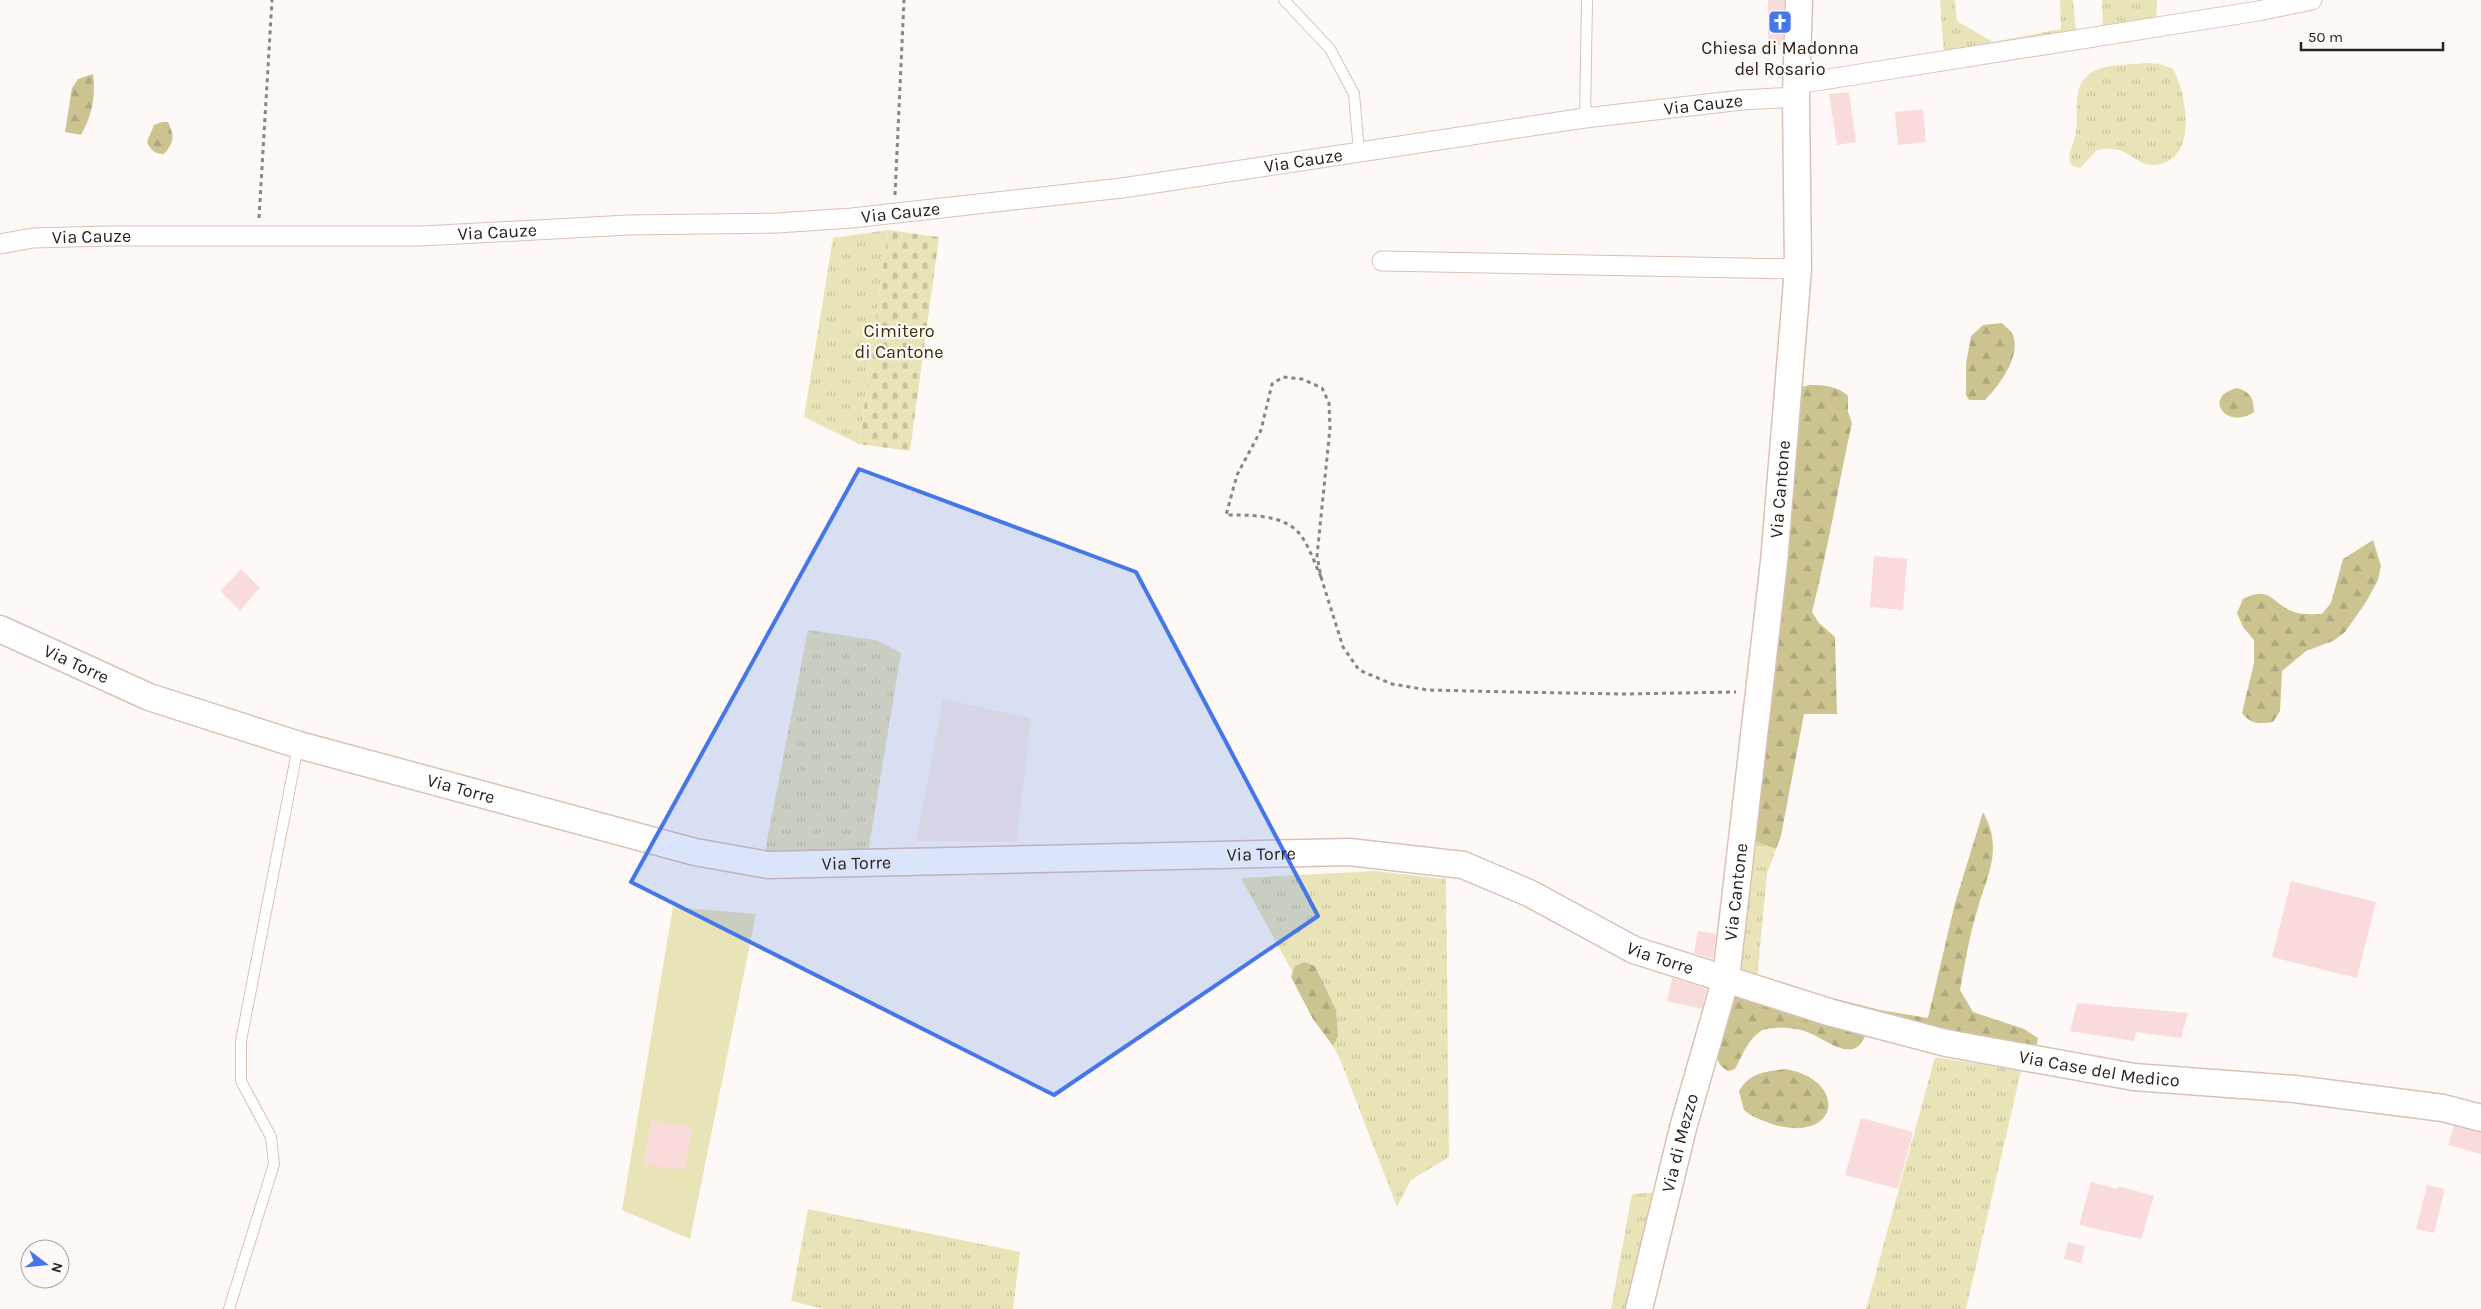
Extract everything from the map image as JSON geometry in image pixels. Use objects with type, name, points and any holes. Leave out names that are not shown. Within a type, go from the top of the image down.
[{"type":"main road","name":"Via Cantone","points":[[1726,978],[1774,562],[1798,269],[1796,90],[1799,0]]},
{"type":"main road","name":"Via Torre","points":[[0,629],[149,697],[299,745],[695,852],[768,865],[1349,852],[1463,865],[1529,893],[1634,950],[1726,978]]},
{"type":"main road","name":"Via Case del Medico","points":[[1726,978],[1832,1013],[1946,1043],[2134,1077],[2295,1088],[2443,1108],[2481,1118]]},
{"type":"main road","name":"Via di Mezzo","points":[[1639,1309],[1683,1128],[1726,978]]},
{"type":"street","name":"Via Cauze","points":[[0,244],[43,238],[422,236],[628,225],[777,223],[894,213],[1122,188],[1585,118],[1742,100],[2258,11],[2312,0]]},
{"type":"street","points":[[1382,261],[1798,269]]},
{"type":"lane","points":[[1284,0],[1330,49],[1354,94],[1359,152]]},
{"type":"lane","points":[[1585,118],[1587,0]]},
{"type":"lane","points":[[229,1309],[274,1164],[271,1137],[240,1081],[241,1041],[299,745]]},
{"type":"path","points":[[258,236],[272,0]]},
{"type":"path","points":[[894,213],[904,0]]},
{"type":"path","points":[[1321,577],[1302,536],[1282,521],[1246,515],[1226,515],[1237,475],[1261,430],[1272,384],[1283,378],[1302,378],[1322,388],[1329,403],[1330,428],[1317,556],[1321,577],[1343,647],[1359,670],[1392,684],[1428,690],[1633,694],[1760,691]]},
{"type":"highlighted area","points":[[859,469],[1136,572],[1318,916],[1054,1095],[631,882]]},
{"type":"shaded area","points":[[943,699],[1031,718],[1017,842],[916,841]]},
{"type":"green space","points":[[1940,0],[1955,0],[1957,21],[1993,42],[2061,29],[2060,0],[2073,0],[2076,33],[1944,58]]},
{"type":"green space","points":[[2102,0],[2157,0],[2156,24],[2103,29]]},
{"type":"green space","points":[[2144,63],[2160,64],[2173,69],[2178,80],[2185,110],[2186,125],[2184,140],[2178,152],[2169,161],[2150,165],[2142,163],[2121,151],[2111,149],[2097,150],[2080,168],[2074,167],[2069,159],[2076,132],[2077,99],[2081,83],[2094,71],[2100,69]]},
{"type":"green space","points":[[93,74],[93,98],[85,128],[81,135],[65,132],[72,88],[78,79]]},
{"type":"green space","points":[[168,122],[172,132],[172,143],[164,154],[153,151],[147,142],[154,125]]},
{"type":"green space","points":[[888,230],[859,444],[804,417],[833,238]]},
{"type":"green space","name":"Cimitero di Cantone","points":[[888,230],[939,237],[910,451],[859,444]]},
{"type":"green space","points":[[2002,323],[2013,335],[2015,344],[2011,362],[2002,379],[1985,400],[1969,400],[1966,395],[1966,364],[1971,336],[1983,325]]},
{"type":"green space","points":[[1810,385],[1835,388],[1848,396],[1848,412],[1852,423],[1812,612],[1819,623],[1835,637],[1837,714],[1804,714],[1781,836],[1776,849],[1749,839],[1797,388]]},
{"type":"green space","points":[[2237,388],[2245,391],[2250,396],[2254,412],[2244,417],[2235,418],[2222,411],[2219,405],[2221,398],[2226,392]]},
{"type":"green space","points":[[2373,540],[2381,566],[2378,580],[2366,602],[2345,632],[2333,641],[2306,651],[2282,671],[2280,711],[2273,722],[2260,723],[2249,720],[2242,713],[2254,663],[2254,640],[2243,627],[2237,613],[2243,599],[2253,595],[2266,595],[2294,612],[2322,614],[2331,603],[2343,559]]},
{"type":"green space","points":[[808,630],[876,640],[901,653],[867,859],[764,856]]},
{"type":"green space","points":[[1983,812],[1992,838],[1992,862],[1967,951],[1960,990],[1973,1012],[2024,1029],[2038,1038],[2035,1053],[1924,1030],[1757,979],[1880,1010],[1928,1018],[1955,903]]},
{"type":"green space","points":[[1749,839],[1776,849],[1767,874],[1757,979],[1739,970]]},
{"type":"green space","points":[[1375,871],[1446,879],[1449,1157],[1411,1180],[1397,1207],[1339,1057],[1241,878]]},
{"type":"green space","points":[[673,907],[756,914],[690,1239],[622,1210]]},
{"type":"green space","points":[[1304,962],[1315,966],[1336,1010],[1338,1036],[1333,1046],[1313,1019],[1291,977],[1295,966]]},
{"type":"green space","points":[[1739,984],[1868,1027],[1863,1040],[1857,1047],[1842,1049],[1800,1030],[1792,1028],[1764,1029],[1756,1034],[1749,1043],[1735,1069],[1729,1071],[1720,1065],[1717,1053]]},
{"type":"green space","points":[[1935,1057],[2021,1071],[1966,1309],[1866,1309]]},
{"type":"green space","points":[[1786,1069],[1806,1076],[1820,1085],[1827,1097],[1828,1108],[1823,1118],[1813,1126],[1796,1128],[1775,1125],[1755,1117],[1744,1110],[1739,1091],[1748,1080],[1765,1072]]},
{"type":"green space","points":[[1659,1192],[1629,1309],[1611,1309],[1632,1194]]},
{"type":"green space","points":[[808,1209],[1020,1252],[1013,1309],[824,1309],[791,1301]]},
{"type":"building","name":"Chiesa di Madonna del Rosario","points":[[1768,0],[1784,0],[1783,45],[1768,46]]},
{"type":"building","points":[[1849,92],[1856,142],[1837,145],[1829,94]]},
{"type":"building","points":[[1923,109],[1926,142],[1898,145],[1895,112]]},
{"type":"building","points":[[1874,556],[1907,559],[1903,610],[1870,607]]},
{"type":"building","points":[[241,569],[260,588],[240,610],[220,591]]},
{"type":"building","points":[[2291,881],[2376,902],[2357,978],[2272,957]]},
{"type":"building","points":[[1698,931],[1716,934],[1713,959],[1694,953]]},
{"type":"building","points":[[1672,978],[1707,989],[1702,1009],[1667,1001]]},
{"type":"building","points":[[2077,1003],[2188,1013],[2181,1038],[2136,1032],[2134,1041],[2070,1031]]},
{"type":"building","points":[[1861,1118],[1913,1132],[1898,1189],[1845,1175]]},
{"type":"building","points":[[651,1120],[692,1127],[685,1170],[644,1164]]},
{"type":"building","points":[[2454,1126],[2481,1133],[2481,1154],[2448,1145]]},
{"type":"building","points":[[2091,1182],[2117,1189],[2118,1186],[2154,1196],[2141,1239],[2079,1225]]},
{"type":"building","points":[[2427,1185],[2445,1189],[2434,1233],[2416,1229]]},
{"type":"building","points":[[2068,1242],[2085,1246],[2081,1263],[2064,1259]]},
{"type":"place","name":"Chiesa di Madonna del Rosario","points":[[1780,22]]}]
